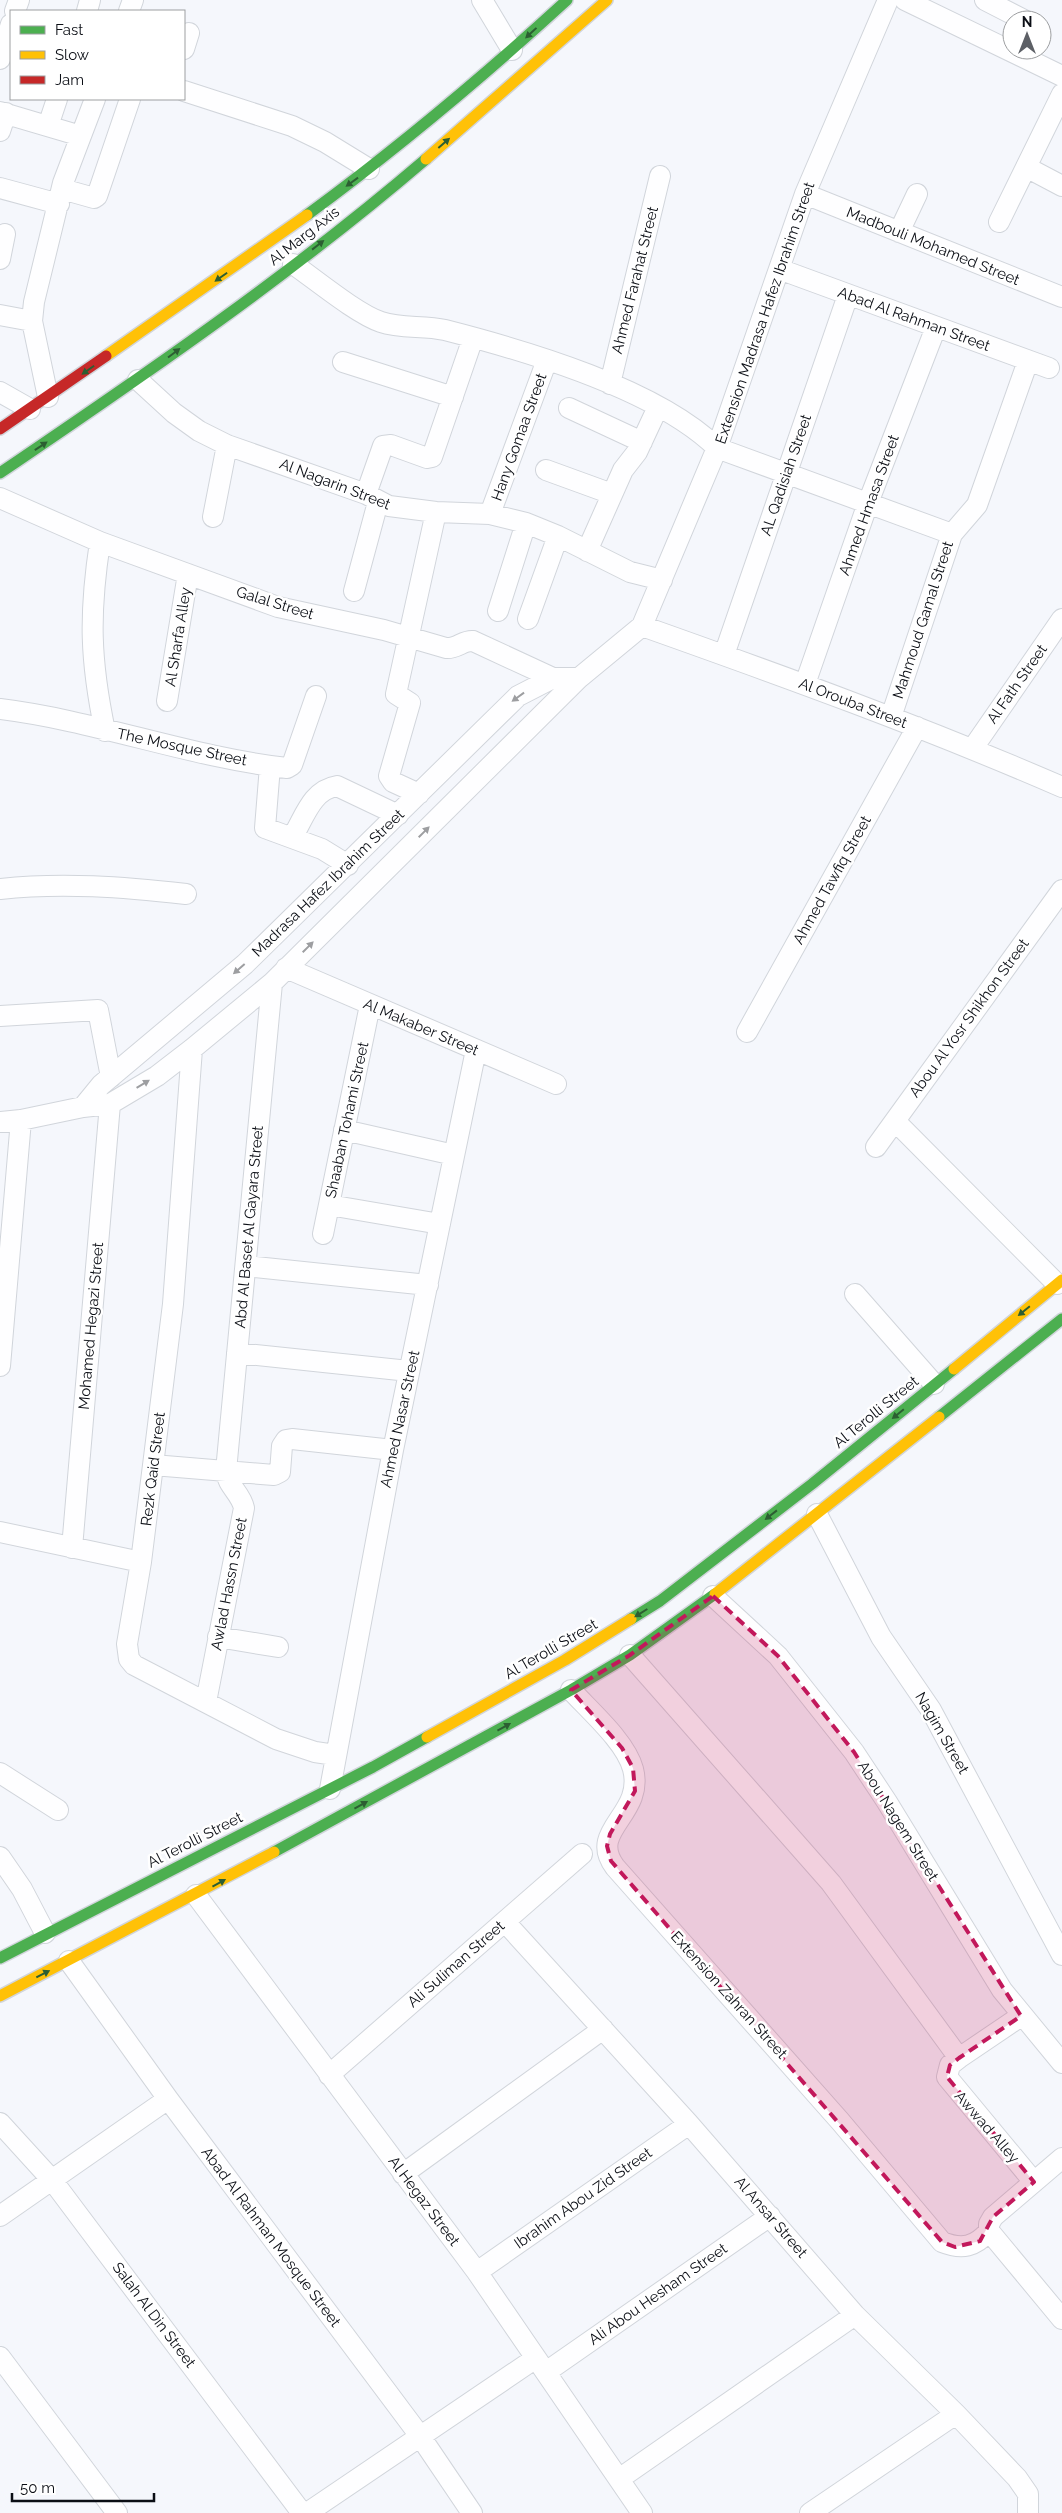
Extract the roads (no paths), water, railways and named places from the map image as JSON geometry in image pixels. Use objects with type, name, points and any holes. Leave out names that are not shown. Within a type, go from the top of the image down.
[{"type":"street","points":[[482,0],[512,50]]},
{"type":"street","name":"Al Marg Axis","points":[[0,473],[138,380],[293,264],[412,171],[494,82],[512,50],[567,0]]},
{"type":"street","name":"Al Marg Axis","points":[[0,429],[255,253],[369,169],[607,0]]},
{"type":"street","name":"Extension Madrasa Hafez Ibrahim Street","points":[[642,626],[717,448],[805,194],[888,0]]},
{"type":"street","points":[[905,0],[1062,76]]},
{"type":"street","points":[[985,0],[1004,10]]},
{"type":"street","points":[[0,59],[10,27]]},
{"type":"street","points":[[185,91],[292,126],[325,142],[369,169]]},
{"type":"street","points":[[999,222],[1062,94]]},
{"type":"street","points":[[48,126],[57,100]]},
{"type":"street","points":[[48,397],[32,322],[35,292],[60,196],[95,100]]},
{"type":"street","points":[[0,188],[60,196],[94,198],[97,196],[130,100]]},
{"type":"street","points":[[2,119],[48,126],[81,136]]},
{"type":"street","points":[[1026,167],[1062,186]]},
{"type":"street","name":"Ahmed Farahat Street","points":[[610,384],[660,176]]},
{"type":"street","name":"Madbouli Mohamed Street","points":[[805,194],[1062,297]]},
{"type":"street","points":[[899,232],[917,194]]},
{"type":"street","points":[[0,259],[5,234]]},
{"type":"street","points":[[293,264],[373,319],[393,325],[430,327],[547,360],[610,384],[658,408],[696,429],[717,448],[952,534]]},
{"type":"street","name":"Abad Al Rahman Street","points":[[779,270],[1049,368]]},
{"type":"street","name":"AL Qadisiah Street","points":[[724,656],[848,295]]},
{"type":"street","points":[[0,314],[32,322]]},
{"type":"street","name":"Ahmed Hmasa Street","points":[[805,684],[868,503],[936,327]]},
{"type":"street","points":[[354,591],[383,446],[391,445],[427,458],[432,457],[473,338]]},
{"type":"street","name":"Hany Gomaa Street","points":[[490,514],[547,360]]},
{"type":"street","name":"Mahmoud Gamal Street","points":[[891,717],[952,534],[976,504],[1028,361]]},
{"type":"street","points":[[343,362],[453,397]]},
{"type":"street","name":"Al Nagarin Street","points":[[138,380],[174,413],[199,431],[227,445],[372,498],[388,506],[436,512],[490,514],[526,524],[558,536],[630,572],[662,580]]},
{"type":"street","points":[[0,392],[30,409]]},
{"type":"street","points":[[569,408],[642,442]]},
{"type":"street","points":[[587,552],[623,470],[642,442],[658,408]]},
{"type":"street","points":[[213,517],[227,445]]},
{"type":"street","points":[[546,470],[612,494]]},
{"type":"street","name":"Galal Street","points":[[0,498],[100,542],[278,607],[446,648],[456,647],[466,641],[473,641],[553,678]]},
{"type":"street","points":[[419,794],[393,782],[388,776],[410,703],[396,694],[436,512]]},
{"type":"street","points":[[498,611],[526,524]]},
{"type":"street","points":[[528,619],[558,536]]},
{"type":"street","points":[[100,542],[93,590],[91,637],[95,684],[104,731]]},
{"type":"street","name":"Al Sharfa Alley","points":[[167,700],[188,574]]},
{"type":"street","name":"Al Fath Street","points":[[973,748],[1062,619]]},
{"type":"street","name":"Al Orouba Street","points":[[642,626],[805,684],[973,748],[1062,787]]},
{"type":"street","name":"Madrasa Hafez Ibrahim Street","points":[[0,1122],[110,1104],[156,1076],[192,1049],[272,983],[579,678],[642,626]]},
{"type":"street","name":"Madrasa Hafez Ibrahim Street","points":[[83,1107],[91,1095],[110,1078],[245,964],[348,865],[518,696],[553,678],[579,678]]},
{"type":"street","name":"The Mosque Street","points":[[0,709],[52,718],[104,731],[287,768],[292,766],[316,696]]},
{"type":"street","name":"Ahmed Tawfiq Street","points":[[747,1032],[917,727]]},
{"type":"street","points":[[270,766],[264,825],[268,830],[294,836],[322,849],[348,865]]},
{"type":"street","points":[[294,836],[317,794],[326,788],[337,786],[398,815]]},
{"type":"street","points":[[0,889],[71,885],[129,887],[186,894]]},
{"type":"street","name":"Abou Al Yosr Shikhon Street","points":[[876,1147],[1062,890]]},
{"type":"street","name":"Al Makaber Street","points":[[286,968],[556,1084]]},
{"type":"street","name":"Abd Al Baset Al Gayara Street","points":[[226,1471],[272,983]]},
{"type":"street","name":"Shaaban Tohami Street","points":[[323,1234],[370,1005]]},
{"type":"street","points":[[0,1016],[98,1010],[110,1078]]},
{"type":"street","name":"Rezk Qaid Street","points":[[192,1049],[173,1304],[141,1562],[127,1644],[129,1658],[134,1664],[295,1747],[335,1755]]},
{"type":"street","name":"Ahmed Nasar Street","points":[[330,1789],[393,1450],[476,1050]]},
{"type":"street","name":"Mohamed Hegazi Street","points":[[72,1548],[110,1104]]},
{"type":"street","points":[[0,1366],[21,1120]]},
{"type":"street","points":[[895,1121],[1060,1282]]},
{"type":"street","points":[[344,1130],[454,1155]]},
{"type":"street","points":[[329,1205],[440,1224]]},
{"type":"street","points":[[246,1266],[428,1286]]},
{"type":"street","name":"Al Terolli Street","points":[[0,1958],[44,1933],[330,1789],[565,1660],[660,1601],[812,1484],[1060,1282]]},
{"type":"street","points":[[855,1294],[934,1384]]},
{"type":"street","points":[[0,1996],[196,1895],[572,1690],[630,1655],[713,1596],[1062,1319]]},
{"type":"street","points":[[237,1353],[409,1371]]},
{"type":"street","points":[[153,1465],[277,1474],[280,1468],[282,1446],[286,1440],[292,1439],[393,1450]]},
{"type":"street","name":"Awlad Hassn Street","points":[[206,1702],[244,1508],[239,1494],[230,1483],[226,1471]]},
{"type":"street","name":"Nagim Street","points":[[817,1514],[881,1636],[931,1710],[1059,1942]]},
{"type":"street","points":[[0,1532],[141,1562]]},
{"type":"street","name":"Abou Nagem Street","points":[[713,1596],[778,1656],[854,1752],[887,1802],[1002,1990],[1021,2016],[1062,2063]]},
{"type":"street","points":[[218,1638],[278,1647]]},
{"type":"street","points":[[630,1655],[831,1883],[959,2058]]},
{"type":"street","name":"Extension Zahran Street","points":[[572,1690],[622,1748],[633,1768],[635,1791],[631,1804],[610,1834],[607,1846],[608,1854],[615,1868],[840,2120],[942,2242],[955,2247],[968,2247],[980,2241],[989,2231]]},
{"type":"street","points":[[0,1773],[58,1810]]},
{"type":"street","name":"Ali Suliman Street","points":[[329,2075],[582,1854]]},
{"type":"street","points":[[0,1857],[22,1889],[44,1933]]},
{"type":"street","name":"Al Hegaz Street","points":[[196,1895],[477,2272],[642,2513]]},
{"type":"street","name":"Al Ansar Street","points":[[505,1922],[690,2124],[855,2315],[956,2414],[1017,2478],[1028,2494],[1028,2513]]},
{"type":"street","name":"Abad Al Rahman Mosque Street","points":[[69,1961],[168,2099],[420,2436],[472,2513]]},
{"type":"street","name":"Awwad Alley","points":[[1021,2016],[959,2058],[950,2065],[948,2071],[950,2083],[1034,2182]]},
{"type":"street","points":[[403,2174],[603,2029]]},
{"type":"street","points":[[0,2216],[168,2099]]},
{"type":"street","name":"Salah Al Din Street","points":[[0,2123],[52,2180],[302,2513]]},
{"type":"street","name":"Ibrahim Abou Zid Street","points":[[477,2272],[690,2124]]},
{"type":"street","points":[[1062,2158],[993,2217],[989,2224],[989,2231],[1062,2319]]},
{"type":"street","name":"Ali Abou Hesham Street","points":[[307,2513],[420,2436],[541,2365],[770,2216]]},
{"type":"street","points":[[619,2480],[855,2315]]},
{"type":"street","points":[[0,2357],[117,2513]]},
{"type":"street","points":[[810,2513],[956,2414]]}]
